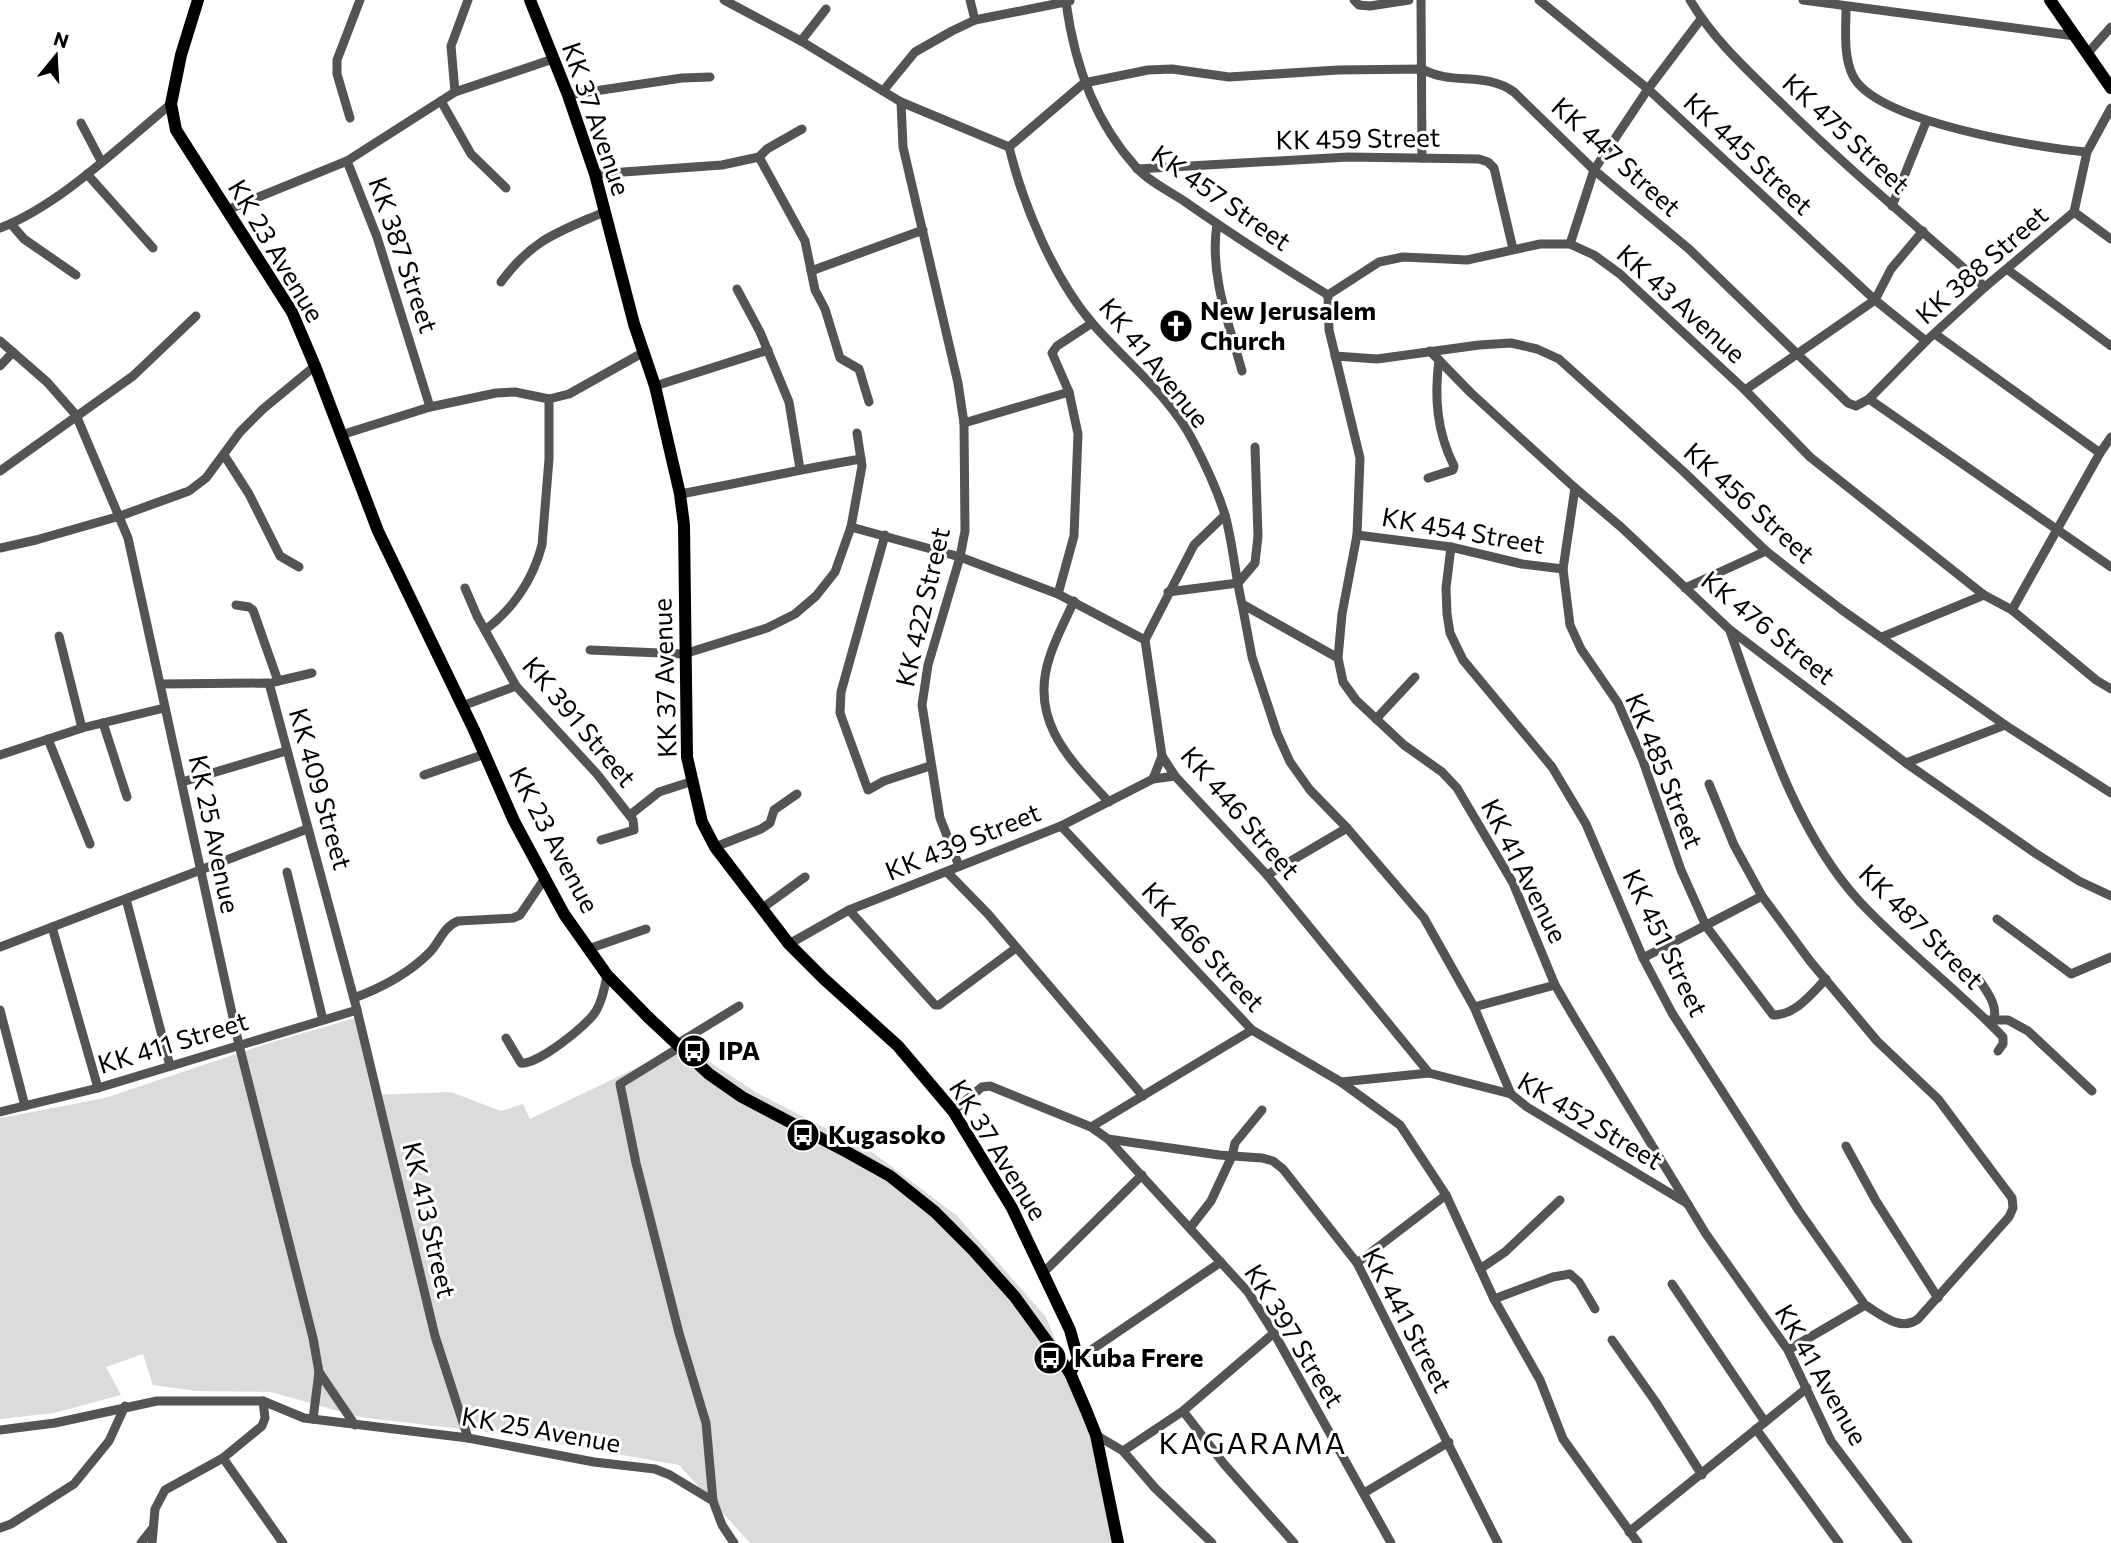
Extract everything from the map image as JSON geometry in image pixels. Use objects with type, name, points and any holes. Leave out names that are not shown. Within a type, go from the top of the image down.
[{"type":"main road","name":"KK 23 Avenue","points":[[198,0],[181,55],[171,104],[176,130],[285,300],[315,366],[378,531],[485,754],[514,821],[564,914],[607,975],[709,1074],[742,1097],[890,1176],[934,1212],[1016,1297],[1070,1373],[1097,1435],[1118,1543]]},
{"type":"main road","name":"KK 37 Avenue","points":[[530,0],[568,95],[595,174],[634,324],[655,386],[680,494],[684,525],[687,757],[702,822],[715,847],[789,944],[898,1045],[953,1111],[1012,1208],[1070,1330],[1078,1359]]},
{"type":"main road","points":[[2050,0],[2111,88]]},
{"type":"main road","points":[[1070,1373],[1078,1359]]},
{"type":"street","points":[[350,118],[337,60],[360,0]]},
{"type":"street","points":[[455,92],[451,46],[468,0]]},
{"type":"street","points":[[724,0],[801,41],[901,102],[1009,147]]},
{"type":"street","points":[[970,0],[975,20]]},
{"type":"street","points":[[1354,0],[1359,5],[1370,6],[1409,0]]},
{"type":"street","points":[[1422,0],[1422,158]]},
{"type":"street","name":"KK 445 Street","points":[[1539,0],[1648,89],[1875,300],[1926,341]]},
{"type":"street","name":"KK 475 Street","points":[[1690,0],[1723,46],[1819,141],[1985,287]]},
{"type":"street","points":[[1803,0],[2075,36]]},
{"type":"street","points":[[883,91],[915,52],[975,20],[1069,1]]},
{"type":"street","name":"KK 457 Street","points":[[1069,1],[1071,38],[1084,83],[1117,141],[1137,169],[1328,295]]},
{"type":"street","points":[[1846,7],[1847,48],[1853,77],[1874,97],[1926,122],[2047,149],[2087,152]]},
{"type":"street","points":[[801,41],[826,9]]},
{"type":"street","points":[[1570,244],[1594,170],[1648,89],[1702,19]]},
{"type":"street","points":[[2087,54],[2111,27]]},
{"type":"street","points":[[347,161],[455,92],[553,59]]},
{"type":"street","name":"KK 447 Street","points":[[1009,147],[1084,83],[1148,70],[1172,69],[1229,77],[1338,70],[1422,69],[1452,80],[1490,80],[1503,84],[1594,170],[1689,249],[1848,403],[1856,406],[1869,399],[2111,567]]},
{"type":"street","points":[[568,95],[682,78],[710,77]]},
{"type":"street","points":[[441,101],[471,154],[506,188]]},
{"type":"street","name":"KK 422 Street","points":[[901,102],[903,148],[958,383],[964,423],[964,531],[960,557],[928,665],[922,705],[940,818],[958,866]]},
{"type":"street","points":[[0,228],[61,194],[171,104]]},
{"type":"street","name":"KK 388 Street","points":[[1869,399],[1926,341],[1985,287],[2074,212],[2087,152],[2111,108]]},
{"type":"street","points":[[1892,206],[1926,122]]},
{"type":"street","points":[[81,124],[101,161]]},
{"type":"street","points":[[595,174],[722,165],[759,157],[767,149],[802,129]]},
{"type":"street","name":"KK 41 Avenue","points":[[1009,147],[1017,181],[1044,244],[1073,296],[1092,323],[1177,416],[1193,441],[1225,515],[1252,657],[1277,733],[1290,762],[1310,790],[1348,828],[1424,919],[1474,1007],[1511,1094]]},
{"type":"street","points":[[759,157],[805,241],[815,290],[825,309],[840,358],[859,369],[869,402]]},
{"type":"street","name":"KK 459 Street","points":[[1137,169],[1310,158],[1479,159],[1489,162],[1494,168],[1513,249]]},
{"type":"street","name":"KK 387 Street","points":[[227,210],[347,161],[377,237],[430,407]]},
{"type":"street","points":[[87,174],[153,248]]},
{"type":"street","points":[[501,282],[530,248],[548,236],[604,212]]},
{"type":"street","points":[[2074,212],[2111,239]]},
{"type":"street","points":[[11,224],[24,239],[76,275]]},
{"type":"street","points":[[1217,224],[1215,239],[1220,291],[1242,371]]},
{"type":"street","points":[[811,271],[923,230]]},
{"type":"street","points":[[1745,390],[1875,300],[1891,269],[1923,231]]},
{"type":"street","name":"KK 43 Avenue","points":[[1328,295],[1379,262],[1403,257],[1467,260],[1540,244],[1570,244],[1594,255],[1620,274],[1745,390],[1810,457],[1984,594],[2012,610],[2096,680],[2111,689]]},
{"type":"street","points":[[2008,270],[2111,346]]},
{"type":"street","points":[[737,289],[768,350],[789,402],[800,469]]},
{"type":"street","points":[[1242,604],[1338,658],[1342,614],[1357,535],[1360,458],[1329,330],[1328,295]]},
{"type":"street","points":[[0,471],[132,376],[196,316]]},
{"type":"street","points":[[1058,594],[1074,536],[1078,434],[1069,392],[1052,353],[1057,346],[1092,323]]},
{"type":"street","points":[[1935,334],[2100,453]]},
{"type":"street","name":"KK 25 Avenue","points":[[0,341],[47,382],[76,415],[128,538],[239,1045],[313,1338],[319,1372],[313,1419],[468,1438],[570,1458],[656,1469],[713,1500]]},
{"type":"street","name":"KK 456 Street","points":[[1335,356],[1377,359],[1511,343],[1537,349],[1559,359],[1766,551],[1842,610],[2005,725],[2111,793]]},
{"type":"street","points":[[655,386],[768,350]]},
{"type":"street","name":"KK 476 Street","points":[[1430,351],[1574,488],[1621,527],[1729,629],[1906,763],[2035,853],[2079,881],[2111,896]]},
{"type":"street","points":[[0,366],[13,352]]},
{"type":"street","points":[[341,435],[430,407],[496,393],[515,392],[549,399],[569,394],[644,352]]},
{"type":"street","points":[[1428,478],[1453,470],[1454,466],[1438,425],[1436,383],[1439,360]]},
{"type":"street","points":[[0,548],[120,516],[189,491],[206,478],[240,432],[263,409],[315,366]]},
{"type":"street","points":[[964,423],[1069,392]]},
{"type":"street","points":[[485,630],[512,606],[538,559],[542,545],[550,459],[549,399]]},
{"type":"street","points":[[590,650],[684,654],[767,628],[795,614],[816,596],[835,572],[851,527],[860,479],[861,460],[857,433]]},
{"type":"street","points":[[2012,610],[2111,436]]},
{"type":"street","points":[[1168,592],[1238,583],[1255,563],[1258,536],[1255,447]]},
{"type":"street","points":[[224,455],[249,494],[280,556],[299,567]]},
{"type":"street","points":[[680,494],[800,469],[861,460]]},
{"type":"street","name":"KK 485 Street","points":[[1574,488],[1563,569],[1570,625],[1581,649],[1618,703],[1643,761],[1681,870],[1706,926],[1770,1012],[1779,1015],[1794,1009],[1826,979]]},
{"type":"street","points":[[851,527],[960,557],[1058,594],[1145,640],[1194,545],[1225,515]]},
{"type":"street","name":"KK 454 Street","points":[[1357,535],[1451,547],[1522,564],[1563,569]]},
{"type":"street","points":[[885,536],[841,692],[840,713],[868,790],[884,781],[930,766]]},
{"type":"street","name":"KK 451 Street","points":[[1451,547],[1446,588],[1450,633],[1463,660],[1552,767],[1586,824],[1643,958],[1672,1013],[1822,1244],[1865,1305]]},
{"type":"street","points":[[1685,588],[1766,551]]},
{"type":"street","name":"KK 391 Street","points":[[465,588],[516,686],[597,774],[630,815],[659,792],[693,781]]},
{"type":"street","points":[[1882,637],[1984,594]]},
{"type":"street","points":[[1074,601],[1050,656],[1044,679],[1048,722],[1058,743],[1109,802]]},
{"type":"street","points":[[236,605],[253,610],[273,682],[312,673]]},
{"type":"street","name":"KK 487 Street","points":[[1729,629],[1778,765],[1805,822],[1837,872],[1859,900],[1931,971],[1990,1020],[2004,1039],[1998,1051]]},
{"type":"street","points":[[59,636],[82,728]]},
{"type":"street","name":"KK 446 Street","points":[[1145,640],[1162,756],[1175,776],[1267,875],[1429,1073]]},
{"type":"street","name":"KK 41 Avenue","points":[[1338,658],[1343,682],[1356,700],[1457,788],[1513,883],[1555,985],[1706,1234],[1788,1350],[1832,1441],[1908,1543]]},
{"type":"street","points":[[1376,719],[1415,677]]},
{"type":"street","name":"KK 409 Street","points":[[161,684],[273,682],[286,751],[357,1010]]},
{"type":"street","points":[[462,706],[516,686]]},
{"type":"street","points":[[0,755],[82,728],[164,708]]},
{"type":"street","points":[[103,723],[127,797]]},
{"type":"street","points":[[1906,763],[2005,725]]},
{"type":"street","points":[[48,739],[90,844]]},
{"type":"street","points":[[182,782],[286,751]]},
{"type":"street","points":[[424,775],[485,754]]},
{"type":"street","points":[[1153,779],[1162,756]]},
{"type":"street","name":"KK 439 Street","points":[[789,944],[849,909],[1061,825],[1153,779],[1175,776]]},
{"type":"street","points":[[1709,784],[1734,845],[1762,896],[1877,1041],[1938,1099],[2012,1198],[2013,1208],[2009,1217],[1918,1319],[1900,1325],[1865,1305],[1788,1350]]},
{"type":"street","points":[[715,847],[761,829],[770,823],[774,810],[797,794]]},
{"type":"street","points":[[601,840],[634,830],[635,825],[630,815]]},
{"type":"street","name":"KK 466 Street","points":[[1061,825],[1252,1030],[1341,1082],[1400,1125],[1446,1195],[1494,1299],[1540,1380],[1563,1439],[1638,1543]]},
{"type":"street","points":[[0,947],[307,828]]},
{"type":"street","points":[[1267,875],[1348,828]]},
{"type":"street","points":[[286,872],[323,1020]]},
{"type":"street","points":[[947,872],[1143,1096]]},
{"type":"street","points":[[761,909],[805,877]]},
{"type":"street","points":[[354,999],[380,988],[430,952],[450,924],[458,920],[513,918],[520,915],[545,878]]},
{"type":"street","points":[[1643,958],[1762,896]]},
{"type":"street","points":[[125,899],[170,1066]]},
{"type":"street","points":[[849,909],[935,1005],[939,1005],[1016,948]]},
{"type":"street","points":[[1997,919],[2071,974],[2111,957]]},
{"type":"street","points":[[52,927],[98,1088]]},
{"type":"street","points":[[587,950],[646,929]]},
{"type":"street","points":[[506,1038],[522,1063],[527,1064],[541,1058],[595,1013],[607,975]]},
{"type":"street","name":"KK 487 Street","points":[[1978,978],[1996,1011],[1990,1020]]},
{"type":"street","points":[[1474,1007],[1555,985]]},
{"type":"street","points":[[734,1543],[722,1525],[713,1500],[706,1423],[679,1333],[636,1163],[620,1084],[739,1006]]},
{"type":"street","points":[[0,1010],[25,1106]]},
{"type":"street","name":"KK 411 Street","points":[[0,1112],[98,1088],[357,1010]]},
{"type":"street","name":"KK 413 Street","points":[[357,1010],[436,1336],[468,1438]]},
{"type":"street","name":"KK 487 Street","points":[[1990,1020],[2008,1020],[2028,1031],[2092,1091]]},
{"type":"street","points":[[1091,1127],[1252,1030]]},
{"type":"street","name":"KK 452 Street","points":[[1341,1082],[1429,1073],[1511,1094],[1527,1107],[1689,1205]]},
{"type":"street","name":"KK 441 Street","points":[[953,1111],[982,1087],[990,1086],[1091,1127],[1108,1139],[1262,1158],[1283,1168],[1357,1263],[1498,1543]]},
{"type":"street","points":[[1190,1228],[1211,1201],[1233,1156],[1235,1143],[1262,1110]]},
{"type":"street","name":"KK 397 Street","points":[[1108,1139],[1248,1292],[1274,1333],[1391,1543]]},
{"type":"street","points":[[1846,1146],[1876,1201],[1938,1298]]},
{"type":"street","points":[[1044,1272],[1142,1175]]},
{"type":"street","points":[[1357,1263],[1446,1195]]},
{"type":"street","points":[[1480,1269],[1505,1252],[1560,1200]]},
{"type":"street","points":[[1078,1359],[1221,1262]]},
{"type":"street","points":[[1494,1299],[1553,1277],[1570,1274],[1579,1282],[1595,1308]]},
{"type":"street","points":[[1672,1284],[1760,1426],[1839,1543]]},
{"type":"street","points":[[1123,1451],[1184,1411],[1274,1333]]},
{"type":"street","points":[[1612,1340],[1702,1475]]},
{"type":"street","name":"KK 25 Avenue","points":[[319,1372],[355,1425]]},
{"type":"street","points":[[1629,1532],[1807,1388]]},
{"type":"street","points":[[0,1430],[55,1423],[157,1401],[263,1401],[295,1416],[313,1419]]},
{"type":"street","points":[[152,1543],[155,1509],[165,1490],[223,1458],[262,1426],[265,1418],[263,1401]]},
{"type":"street","points":[[0,1528],[74,1484],[109,1441],[125,1406]]},
{"type":"street","points":[[1184,1411],[1224,1464],[1294,1543]]},
{"type":"street","points":[[1097,1435],[1123,1451],[1154,1488],[1212,1543]]},
{"type":"street","points":[[1364,1493],[1448,1442]]},
{"type":"street","points":[[223,1458],[284,1543]]},
{"type":"street","points":[[141,1543],[153,1527]]},
{"type":"shaded area","points":[[355,1018],[372,1095],[451,1092],[501,1111],[523,1104],[530,1119],[684,1045],[757,1093],[872,1152],[956,1215],[1046,1317],[1094,1434],[1116,1543],[750,1543],[679,1465],[502,1434],[360,1417],[271,1392],[196,1391],[153,1385],[143,1354],[106,1367],[121,1395],[54,1413],[0,1419],[0,1118],[105,1098],[266,1044]]},
{"type":"place","name":"New Jerusalem Church","points":[[1176,326]]},
{"type":"place","name":"IPA","points":[[694,1051]]},
{"type":"place","name":"Kugasoko","points":[[803,1135]]},
{"type":"place","name":"Kuba Frere","points":[[1050,1358]]},
{"type":"district","name":"KAGARAMA","points":[[1253,1444]]}]
